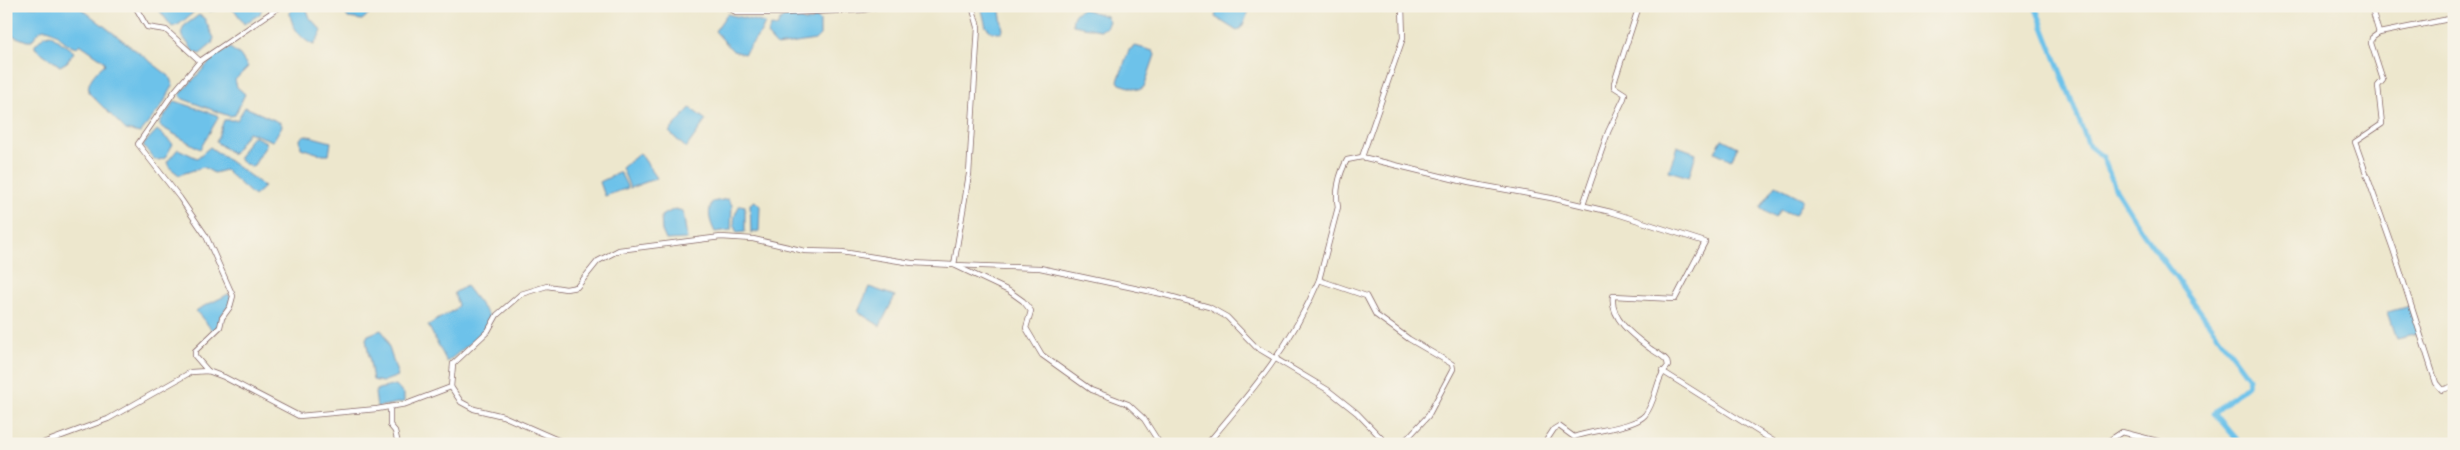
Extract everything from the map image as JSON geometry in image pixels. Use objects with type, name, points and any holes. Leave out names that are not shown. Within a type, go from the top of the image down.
[{"type":"street","points":[[135,6],[147,27],[166,30],[200,61]]},
{"type":"street","points":[[281,6],[200,61],[174,92],[163,111],[138,144],[180,198],[206,236],[233,296],[230,307],[222,318],[220,327],[195,351],[195,356],[208,371],[299,416],[406,404],[451,387]]},
{"type":"street","points":[[725,6],[738,13],[782,14],[863,10],[879,6]]},
{"type":"street","points":[[954,265],[969,174],[978,27],[972,6]]},
{"type":"street","points":[[1362,158],[1403,38],[1402,6]]},
{"type":"street","points":[[1583,205],[1608,132],[1624,98],[1625,94],[1614,87],[1614,83],[1640,6]]},
{"type":"street","points":[[2371,6],[2379,33]]},
{"type":"street","points":[[2454,18],[2379,33],[2371,41],[2383,80],[2378,86],[2382,124],[2357,140],[2356,146],[2394,252],[2436,383],[2442,390],[2454,386]]},
{"type":"street","points":[[1207,444],[1277,360],[1305,313],[1319,280],[1338,207],[1336,198],[1342,168],[1347,160],[1362,158],[1468,183],[1583,205],[1705,242],[1675,299],[1613,296],[1612,303],[1616,315],[1624,327],[1667,361],[1668,366],[1662,372],[1657,390],[1645,415],[1639,420],[1574,436],[1559,426],[1554,428],[1544,444]]},
{"type":"street","points":[[568,444],[503,416],[474,409],[460,402],[451,387],[453,364],[488,331],[497,315],[521,294],[537,288],[577,287],[598,261],[619,250],[729,238],[753,239],[804,251],[842,252],[912,263],[1040,268],[1162,294],[1210,307],[1227,317],[1256,347],[1328,390],[1357,413],[1387,444]]},
{"type":"street","points":[[954,265],[1000,286],[1023,301],[1031,311],[1026,328],[1042,355],[1091,390],[1128,404],[1144,419],[1160,444]]},
{"type":"street","points":[[1319,280],[1366,296],[1376,315],[1409,339],[1452,364],[1453,369],[1428,416],[1402,444]]},
{"type":"street","points":[[40,444],[108,419],[191,372],[208,371]]},
{"type":"street","points":[[1662,372],[1778,444]]},
{"type":"street","points":[[390,407],[390,425],[395,431],[398,444]]},
{"type":"street","points":[[2104,444],[2122,432],[2169,444]]},
{"type":"water","points":[[6,6],[78,6],[169,76],[173,86],[161,107],[140,133],[126,130],[89,93],[90,81],[105,64],[103,60],[80,44],[76,48],[70,45],[48,29],[43,29],[32,41],[6,33]]},
{"type":"water","points":[[156,6],[191,6],[193,13],[178,25],[172,27]]},
{"type":"water","points":[[196,6],[272,6],[262,8],[260,14],[244,24],[236,12],[229,7],[210,11]]},
{"type":"water","points":[[299,6],[306,7],[310,18],[322,31],[314,45],[301,36],[292,22],[290,11]]},
{"type":"water","points":[[341,6],[372,6],[370,13],[362,20],[348,18]]},
{"type":"water","points":[[981,6],[999,6],[1003,30],[1001,33],[992,32],[986,27]]},
{"type":"water","points":[[1218,6],[1251,6],[1242,27],[1237,31],[1215,17]]},
{"type":"water","points":[[1083,9],[1106,16],[1109,21],[1106,28],[1100,30],[1073,25],[1075,15]]},
{"type":"water","points":[[727,14],[765,23],[761,32],[744,54],[733,51],[715,31]]},
{"type":"water","points":[[199,15],[204,18],[214,38],[212,44],[200,54],[194,52],[181,34],[184,26]]},
{"type":"water","points":[[785,16],[798,16],[804,21],[812,21],[813,17],[816,17],[820,21],[820,35],[815,40],[777,46],[767,35],[771,26],[777,27],[780,20]]},
{"type":"water","points":[[50,34],[74,52],[67,62],[60,66],[35,48],[35,45],[44,36]]},
{"type":"water","points":[[1135,46],[1153,51],[1155,55],[1144,87],[1139,90],[1120,84],[1118,81],[1129,50]]},
{"type":"water","points":[[230,48],[240,55],[248,67],[235,80],[237,87],[245,94],[235,115],[229,116],[183,99],[180,95],[182,92],[216,55]]},
{"type":"water","points":[[175,101],[217,115],[218,118],[200,149],[160,126],[160,122]]},
{"type":"water","points":[[245,107],[281,123],[282,126],[273,141],[248,132],[233,154],[216,142],[224,120],[237,120]]},
{"type":"water","points":[[690,108],[706,120],[686,148],[669,132]]},
{"type":"water","points":[[157,130],[173,144],[165,158],[159,160],[154,159],[143,145]]},
{"type":"water","points":[[305,135],[331,142],[329,155],[301,148],[300,139]]},
{"type":"water","points":[[254,136],[266,142],[266,145],[253,167],[243,163],[239,158],[249,140]]},
{"type":"water","points":[[1722,139],[1738,147],[1731,160],[1715,152]]},
{"type":"water","points":[[1677,146],[1696,153],[1689,177],[1669,171]]},
{"type":"water","points":[[210,147],[264,187],[254,196],[225,170],[214,173],[203,167],[179,175],[169,167],[167,162],[178,149],[197,158]]},
{"type":"water","points":[[640,153],[657,178],[630,188],[622,168]]},
{"type":"water","points":[[620,172],[628,188],[605,196],[600,182]]},
{"type":"water","points":[[1776,185],[1803,199],[1795,215],[1780,210],[1775,218],[1760,208]]},
{"type":"water","points":[[728,199],[732,205],[731,230],[715,232],[710,217],[712,202]]},
{"type":"water","points":[[755,201],[760,206],[759,231],[751,233],[750,204]]},
{"type":"water","points":[[740,205],[745,206],[745,232],[737,233],[734,219]]},
{"type":"water","points":[[675,209],[683,211],[687,239],[666,240],[662,231],[661,216]]},
{"type":"water","points":[[466,286],[490,317],[485,331],[447,362],[428,325],[456,309],[458,305],[454,293]]},
{"type":"water","points":[[869,287],[895,296],[880,326],[858,312]]},
{"type":"water","points":[[228,294],[232,297],[231,301],[220,318],[219,326],[213,331],[196,311]]},
{"type":"water","points":[[2409,306],[2419,334],[2397,339],[2388,312]]},
{"type":"water","points":[[381,330],[385,335],[398,376],[382,382],[373,380],[366,339],[368,335]]},
{"type":"water","points":[[396,385],[404,394],[404,402],[377,407],[375,393],[378,389]]},
{"type":"waterway","points":[[2035,6],[2089,146],[2103,157],[2116,190],[2143,233],[2249,378],[2247,385],[2214,413],[2241,444]]}]
